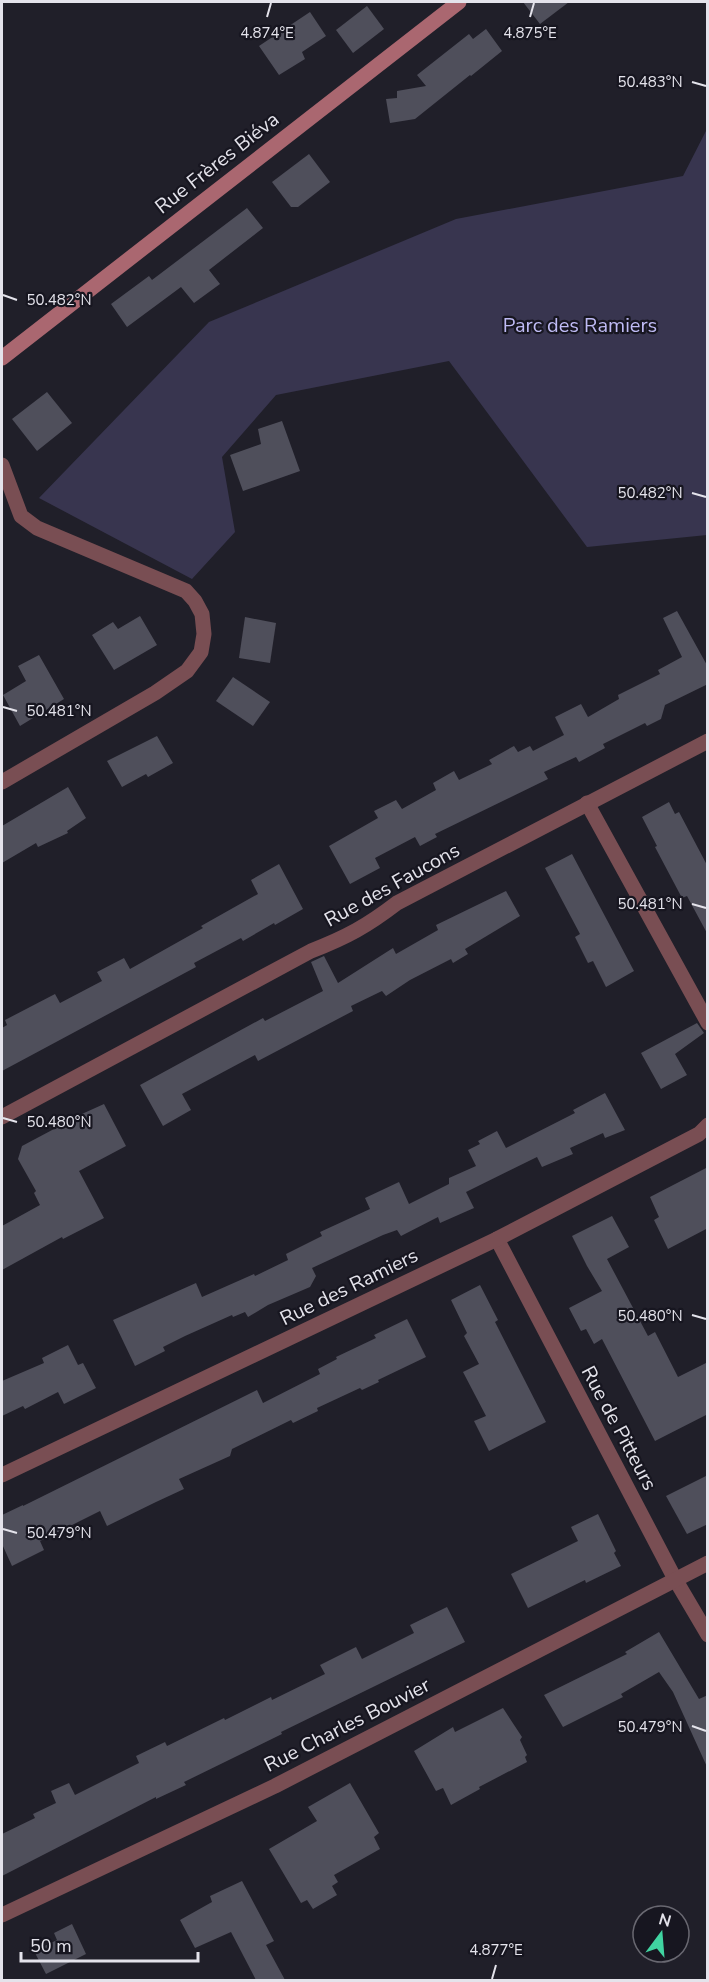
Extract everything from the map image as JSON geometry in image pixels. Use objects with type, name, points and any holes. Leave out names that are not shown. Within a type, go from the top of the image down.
[{"type":"street","name":"Rue Frères Biéva","points":[[2,358],[459,2]]},
{"type":"street","points":[[2,465],[21,516],[37,528],[186,591],[195,600],[201,614],[204,634],[201,652],[188,671],[155,693],[2,782]]},
{"type":"street","name":"Rue des Faucons","points":[[2,1117],[311,951],[349,936],[369,925],[398,903],[708,741]]},
{"type":"street","points":[[587,803],[708,1023]]},
{"type":"street","name":"Rue des Ramiers","points":[[2,1474],[496,1239],[699,1134],[708,1125]]},
{"type":"street","name":"Rue de Pitteurs","points":[[496,1239],[675,1580],[708,1635]]},
{"type":"street","name":"Rue Charles Bouvier","points":[[2,1915],[275,1786],[708,1563]]},
{"type":"green space","name":"Parc des Ramiers","points":[[707,129],[707,535],[587,547],[449,361],[276,395],[222,457],[235,532],[192,579],[39,498],[209,322],[456,219],[683,176]]},
{"type":"building","points":[[523,2],[569,2],[540,24]]},
{"type":"building","points":[[367,6],[384,29],[353,53],[336,30]]},
{"type":"building","points":[[310,12],[326,36],[302,52],[305,59],[279,75],[259,46]]},
{"type":"building","points":[[486,29],[502,51],[415,119],[390,123],[386,99],[397,98],[397,91],[426,86],[417,75],[469,34],[473,39]]},
{"type":"building","points":[[309,154],[330,182],[298,207],[291,207],[272,182]]},
{"type":"building","points":[[247,208],[263,228],[209,270],[220,284],[194,303],[181,287],[127,327],[111,304],[149,276],[152,280]]},
{"type":"building","points":[[47,392],[72,423],[37,451],[12,419]]},
{"type":"building","points":[[282,421],[300,471],[243,491],[230,455],[261,444],[258,429]]},
{"type":"building","points":[[677,611],[708,667],[708,684],[665,705],[661,719],[647,726],[645,723],[603,744],[605,748],[579,762],[576,757],[544,772],[548,779],[435,834],[437,837],[420,846],[415,837],[375,858],[380,868],[350,884],[329,846],[378,818],[374,811],[396,800],[402,809],[436,790],[433,783],[454,771],[459,780],[492,764],[489,760],[514,746],[518,752],[530,746],[533,751],[564,735],[555,717],[581,704],[588,717],[619,699],[618,695],[660,674],[658,670],[682,657],[663,618]]},
{"type":"building","points":[[140,616],[157,645],[114,670],[92,635],[113,622],[118,629]]},
{"type":"building","points":[[245,617],[276,623],[270,663],[239,658]]},
{"type":"building","points":[[39,655],[64,699],[20,726],[3,695],[26,681],[18,666]]},
{"type":"building","points":[[233,677],[270,702],[253,726],[216,701]]},
{"type":"building","points":[[157,736],[173,763],[148,777],[146,774],[122,787],[107,761]]},
{"type":"building","points":[[68,787],[86,818],[67,831],[68,833],[38,847],[36,843],[2,863],[2,826]]},
{"type":"building","points":[[669,802],[675,814],[679,812],[708,867],[708,935],[687,896],[682,898],[642,817]]},
{"type":"building","points":[[572,854],[634,971],[606,987],[593,961],[588,963],[575,937],[580,934],[545,868]]},
{"type":"building","points":[[279,864],[303,909],[243,941],[241,938],[194,963],[196,967],[2,1071],[2,1028],[7,1025],[5,1020],[55,994],[60,1003],[102,981],[97,972],[124,958],[130,969],[203,928],[201,926],[258,894],[251,880]]},
{"type":"building","points":[[506,891],[520,916],[465,949],[468,954],[453,963],[451,959],[410,980],[386,996],[382,991],[351,1006],[353,1011],[258,1061],[255,1055],[182,1094],[191,1110],[163,1126],[140,1085],[263,1018],[265,1021],[323,991],[311,962],[324,956],[338,983],[393,948],[396,954],[438,930],[436,925]]},
{"type":"building","points":[[697,1023],[704,1033],[675,1054],[687,1075],[661,1089],[641,1053]]},
{"type":"building","points":[[605,1093],[625,1130],[605,1138],[603,1133],[570,1148],[573,1154],[542,1167],[537,1157],[466,1192],[474,1208],[440,1223],[438,1217],[401,1236],[397,1230],[383,1235],[312,1268],[316,1276],[310,1287],[268,1305],[248,1317],[245,1312],[233,1317],[232,1315],[185,1336],[163,1347],[165,1351],[135,1366],[113,1320],[196,1283],[202,1297],[254,1274],[255,1276],[288,1260],[286,1254],[322,1236],[320,1232],[370,1209],[365,1198],[399,1182],[409,1204],[449,1184],[449,1178],[476,1166],[468,1150],[480,1144],[478,1141],[497,1131],[506,1148],[575,1113],[573,1110]]},
{"type":"building","points":[[104,1104],[126,1146],[79,1171],[104,1218],[63,1239],[62,1237],[2,1270],[2,1226],[40,1205],[34,1193],[36,1191],[18,1159],[22,1146],[54,1129],[53,1127]]},
{"type":"building","points":[[708,1167],[708,1228],[668,1249],[654,1220],[659,1217],[650,1197]]},
{"type":"building","points":[[612,1216],[629,1247],[607,1259],[648,1336],[655,1332],[678,1377],[708,1362],[708,1414],[655,1441],[602,1339],[594,1344],[586,1329],[581,1331],[569,1308],[602,1291],[572,1236]]},
{"type":"building","points":[[480,1285],[498,1320],[495,1322],[546,1422],[489,1451],[474,1421],[486,1416],[463,1372],[479,1364],[464,1336],[467,1333],[451,1300]]},
{"type":"building","points":[[407,1319],[426,1357],[362,1390],[360,1388],[317,1408],[318,1411],[293,1423],[291,1420],[232,1449],[230,1456],[179,1479],[184,1489],[107,1526],[100,1511],[40,1541],[44,1550],[12,1566],[2,1544],[2,1515],[257,1390],[263,1403],[320,1374],[318,1369],[337,1359],[336,1357],[376,1338],[374,1335]]},
{"type":"building","points":[[68,1345],[78,1365],[83,1363],[96,1388],[64,1404],[58,1392],[25,1409],[23,1406],[2,1416],[2,1381],[44,1363],[42,1358]]},
{"type":"building","points":[[708,1475],[708,1524],[687,1534],[666,1496]]},
{"type":"building","points":[[598,1514],[621,1566],[586,1583],[585,1580],[528,1608],[511,1574],[578,1541],[571,1527]]},
{"type":"building","points":[[447,1607],[465,1642],[281,1732],[282,1734],[184,1782],[186,1785],[156,1799],[156,1797],[2,1876],[2,1834],[35,1818],[33,1814],[56,1803],[51,1791],[69,1783],[75,1795],[139,1763],[136,1756],[165,1742],[167,1746],[224,1718],[225,1720],[271,1697],[272,1700],[325,1674],[320,1665],[356,1647],[362,1659],[414,1633],[410,1625]]},
{"type":"building","points":[[659,1632],[699,1699],[708,1695],[708,1769],[673,1692],[659,1672],[621,1694],[623,1697],[563,1727],[544,1695],[627,1654],[625,1652]]},
{"type":"building","points":[[503,1708],[522,1737],[520,1740],[527,1755],[525,1757],[527,1762],[479,1787],[480,1789],[451,1805],[443,1788],[436,1791],[414,1751],[453,1727],[455,1732]]},
{"type":"building","points":[[350,1783],[379,1833],[374,1837],[380,1849],[334,1875],[338,1882],[332,1886],[337,1895],[313,1909],[307,1900],[301,1903],[269,1849],[317,1821],[308,1807]]},
{"type":"building","points":[[242,1881],[274,1941],[266,1945],[285,1980],[256,1980],[231,1932],[195,1948],[180,1920],[212,1902],[210,1896]]},
{"type":"building","points":[[72,1924],[86,1954],[46,1974],[34,1951],[57,1940],[54,1933]]}]
